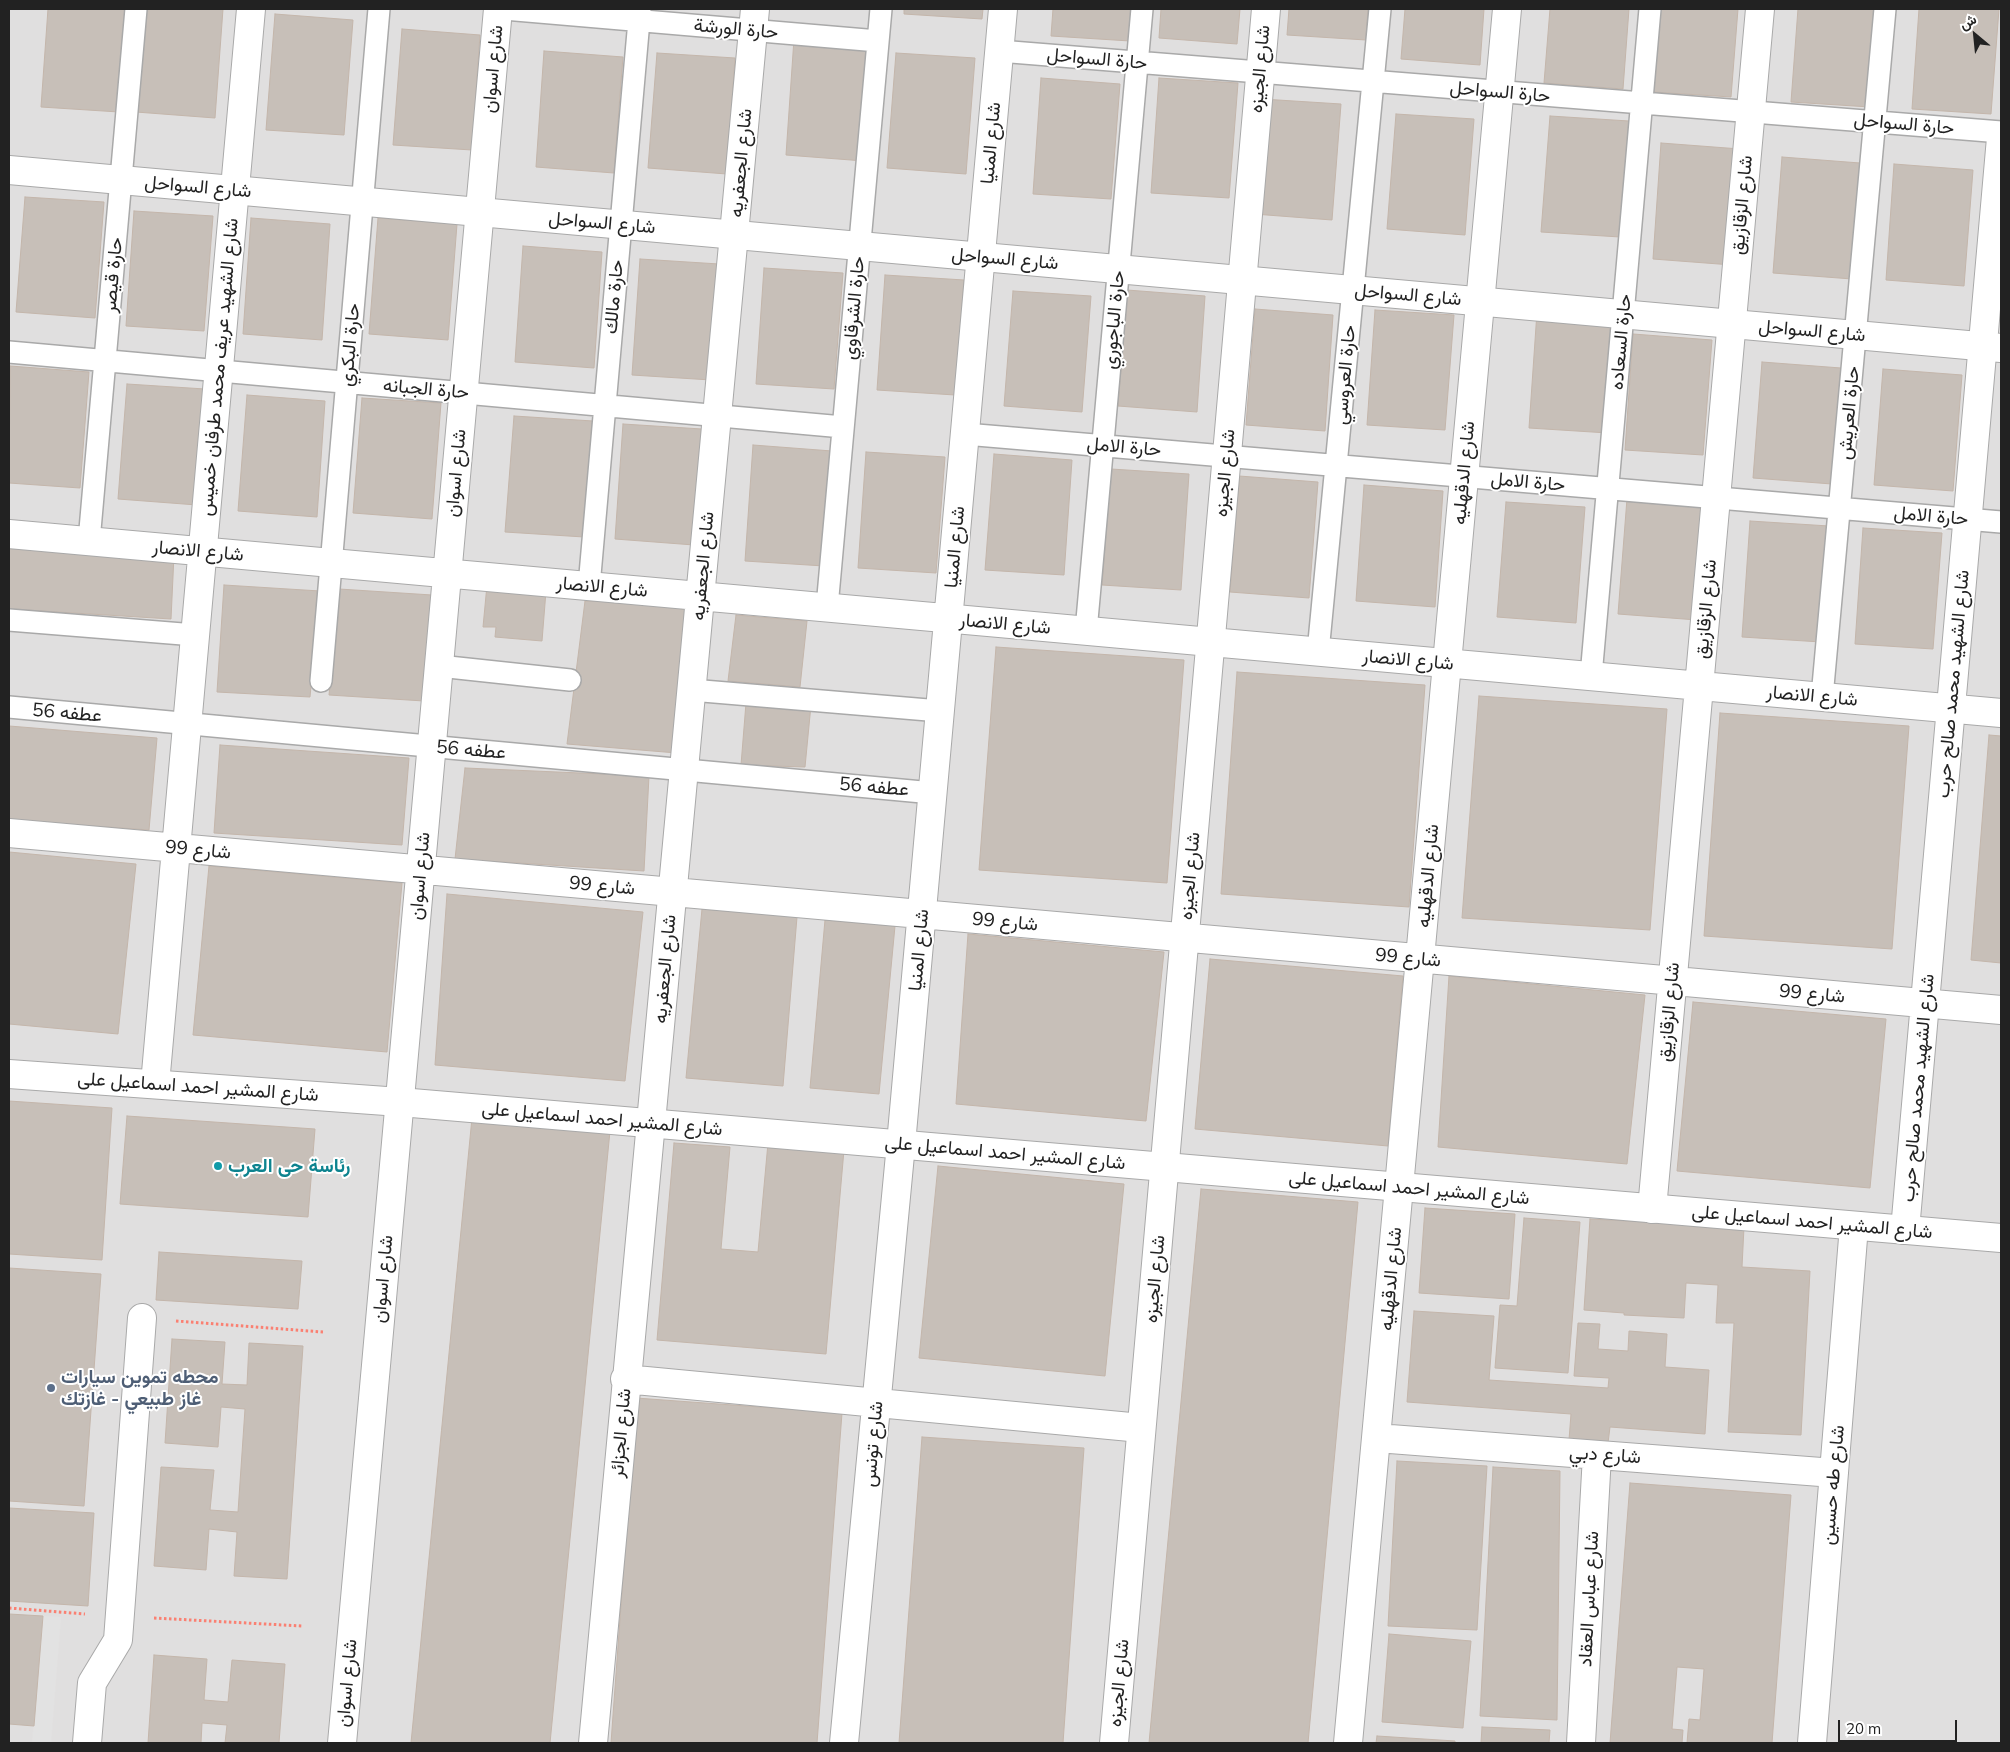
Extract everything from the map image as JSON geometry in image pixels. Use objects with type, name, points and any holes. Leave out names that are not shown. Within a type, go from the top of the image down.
[{"type":"street","name":"شارع الشهيد عريف محمد طرفان خميس","points":[[155,1084],[251,9]]},
{"type":"street","name":"شارع اسوان","points":[[342,1743],[498,9]]},
{"type":"street","name":"شارع المنيا","points":[[901,1144],[1003,9]]},
{"type":"street","name":"شارع الجيزه","points":[[1114,1743],[1266,9]]},
{"type":"street","name":"شارع الدقهليه","points":[[1348,1743],[1506,9]]},
{"type":"street","name":"شارع الزقازيق","points":[[1652,1209],[1760,9]]},
{"type":"street","name":"شارع الجعفريه","points":[[651,1123],[754,20]]},
{"type":"street","name":"شارع الشهيد محمد صالح حرب","points":[[1905,1230],[1968,519],[1992,347],[2001,138]]},
{"type":"street","name":"شارع السواحل","points":[[9,170],[1992,347]]},
{"type":"street","name":"شارع الانصار","points":[[9,534],[2001,713]]},
{"type":"street","name":"شارع 99","points":[[9,833],[2001,1010]]},
{"type":"street","name":"شارع المشير احمد اسماعيل على","points":[[9,1074],[400,1102],[2001,1238]]},
{"type":"street","name":"شارع الجزائر","points":[[593,1743],[651,1123]]},
{"type":"street","name":"شارع تونس","points":[[844,1743],[901,1144]]},
{"type":"street","name":"شارع طه حسين","points":[[1812,1743],[1854,1226]]},
{"type":"street","points":[[87,1743],[92,1682],[118,1640],[142,1318]]},
{"type":"street","points":[[626,1379],[1142,1428]]},
{"type":"street","name":"شارع دبي","points":[[1376,1438],[1834,1473]]},
{"type":"street","name":"شارع عباس العقاد","points":[[1581,1743],[1597,1455]]},
{"type":"lane","name":"حارة قيصر","points":[[90,541],[136,9]]},
{"type":"lane","name":"حارة البكري","points":[[321,681],[379,9]]},
{"type":"lane","name":"حارة الورشة","points":[[504,9],[754,20],[878,41]]},
{"type":"lane","name":"حارة الشرقاوي","points":[[827,607],[881,9]]},
{"type":"lane","name":"حارة الباجوري","points":[[1086,631],[1142,9]]},
{"type":"lane","name":"حارة العروسي","points":[[1318,652],[1380,9]]},
{"type":"lane","name":"حارة السعاده","points":[[1591,676],[1650,9]]},
{"type":"lane","name":"حارة العريش","points":[[1822,697],[1885,9]]},
{"type":"lane","name":"حارة مالك","points":[[589,586],[639,15]]},
{"type":"lane","name":"حارة السواحل","points":[[999,51],[2001,132]]},
{"type":"lane","name":"حارة الجبانه","points":[[9,352],[843,427]]},
{"type":"lane","name":"حارة الامل","points":[[965,434],[2001,522]]},
{"type":"lane","points":[[9,620],[195,635]]},
{"type":"lane","points":[[439,666],[570,680]]},
{"type":"lane","points":[[691,690],[940,711]]},
{"type":"lane","name":"عطفه 56","points":[[9,707],[933,793]]},
{"type":"path","points":[[142,1318],[323,1332]]},
{"type":"path","points":[[9,1608],[302,1626]]},
{"type":"shaded area","points":[[9,9],[2001,9],[2001,1743],[9,1743]]},
{"type":"shaded area","points":[[43,1616],[61,1617],[51,1743],[32,1743]]},
{"type":"building","points":[[48,9],[127,9],[119,112],[41,107]]},
{"type":"building","points":[[144,9],[223,9],[215,118],[136,112]]},
{"type":"building","points":[[904,9],[983,9],[982,19],[904,14]]},
{"type":"building","points":[[1053,9],[1132,9],[1130,41],[1051,36]]},
{"type":"building","points":[[1161,9],[1240,9],[1237,44],[1159,38]]},
{"type":"building","points":[[1289,9],[1368,9],[1366,40],[1287,35]]},
{"type":"building","points":[[1405,9],[1484,9],[1480,65],[1401,59]]},
{"type":"building","points":[[1550,9],[1629,9],[1623,89],[1544,83]]},
{"type":"building","points":[[1659,9],[1738,9],[1731,97],[1653,92]]},
{"type":"building","points":[[1798,9],[1877,9],[1870,107],[1791,102]]},
{"type":"building","points":[[1919,9],[1999,9],[1991,114],[1912,109]]},
{"type":"building","points":[[275,14],[353,20],[344,135],[266,130]]},
{"type":"building","points":[[402,29],[480,35],[472,150],[393,145]]},
{"type":"building","points":[[794,39],[873,45],[864,161],[786,155]]},
{"type":"building","points":[[544,51],[623,57],[614,173],[536,167]]},
{"type":"building","points":[[657,53],[735,58],[727,174],[648,168]]},
{"type":"building","points":[[896,53],[975,58],[966,174],[887,168]]},
{"type":"building","points":[[1041,78],[1120,84],[1111,199],[1033,194]]},
{"type":"building","points":[[1159,78],[1238,83],[1229,198],[1151,193]]},
{"type":"building","points":[[1262,99],[1341,104],[1332,220],[1254,214]]},
{"type":"building","points":[[1396,114],[1474,119],[1465,235],[1387,229]]},
{"type":"building","points":[[1550,116],[1629,121],[1620,237],[1541,232]]},
{"type":"building","points":[[1661,143],[1740,149],[1732,265],[1653,259]]},
{"type":"building","points":[[1782,157],[1860,163],[1852,279],[1773,273]]},
{"type":"building","points":[[1894,164],[1973,170],[1964,286],[1886,280]]},
{"type":"building","points":[[25,197],[104,202],[95,318],[16,312]]},
{"type":"building","points":[[134,211],[213,216],[204,331],[126,326]]},
{"type":"building","points":[[251,218],[330,224],[322,340],[243,334]]},
{"type":"building","points":[[378,218],[457,224],[448,340],[369,334]]},
{"type":"building","points":[[523,246],[602,252],[594,368],[515,362]]},
{"type":"building","points":[[640,259],[719,264],[711,380],[632,375]]},
{"type":"building","points":[[764,268],[843,273],[834,389],[756,384]]},
{"type":"building","points":[[885,275],[964,280],[955,395],[877,390]]},
{"type":"building","points":[[1127,290],[1205,296],[1197,412],[1118,406]]},
{"type":"building","points":[[1013,291],[1091,296],[1082,412],[1004,406]]},
{"type":"building","points":[[1255,309],[1333,315],[1325,431],[1246,425]]},
{"type":"building","points":[[1375,310],[1454,315],[1445,430],[1367,425]]},
{"type":"building","points":[[1537,312],[1616,318],[1608,433],[1529,428]]},
{"type":"building","points":[[1633,334],[1712,340],[1703,455],[1625,450]]},
{"type":"building","points":[[1762,362],[1841,368],[1832,484],[1753,478]]},
{"type":"building","points":[[10,366],[89,372],[80,488],[9,483]]},
{"type":"building","points":[[1883,369],[1962,375],[1953,491],[1874,485]]},
{"type":"building","points":[[127,384],[205,389],[197,505],[118,499]]},
{"type":"building","points":[[247,395],[325,401],[317,517],[238,511]]},
{"type":"building","points":[[362,398],[441,403],[432,519],[353,513]]},
{"type":"building","points":[[514,416],[593,421],[584,537],[505,532]]},
{"type":"building","points":[[623,424],[702,429],[694,545],[615,539]]},
{"type":"building","points":[[753,445],[832,451],[824,566],[745,561]]},
{"type":"building","points":[[866,452],[945,457],[936,573],[858,568]]},
{"type":"building","points":[[994,454],[1072,460],[1064,575],[985,570]]},
{"type":"building","points":[[1111,469],[1189,474],[1181,590],[1102,585]]},
{"type":"building","points":[[1239,476],[1318,482],[1309,598],[1230,592]]},
{"type":"building","points":[[1364,485],[1443,491],[1435,607],[1356,601]]},
{"type":"building","points":[[1627,499],[1705,505],[1697,620],[1618,614]]},
{"type":"building","points":[[1506,502],[1585,507],[1576,623],[1497,617]]},
{"type":"building","points":[[1750,521],[1829,526],[1821,642],[1742,637]]},
{"type":"building","points":[[1863,528],[1942,533],[1933,649],[1855,644]]},
{"type":"building","points":[[9,545],[174,555],[171,619],[9,609]]},
{"type":"building","points":[[224,585],[320,591],[310,697],[217,692]]},
{"type":"building","points":[[487,585],[546,591],[542,641],[495,637],[496,627],[483,627]]},
{"type":"building","points":[[339,589],[432,595],[424,701],[329,695]]},
{"type":"building","points":[[585,601],[686,604],[677,753],[567,744]]},
{"type":"building","points":[[736,615],[807,621],[800,687],[728,681]]},
{"type":"building","points":[[996,647],[1184,660],[1167,883],[979,870]]},
{"type":"building","points":[[1237,672],[1425,685],[1409,907],[1221,894]]},
{"type":"building","points":[[1479,696],[1667,709],[1650,930],[1462,918]]},
{"type":"building","points":[[746,703],[811,705],[805,767],[741,765]]},
{"type":"building","points":[[1720,713],[1909,726],[1892,949],[1704,936]]},
{"type":"building","points":[[9,726],[157,738],[149,830],[9,820]]},
{"type":"building","points":[[1989,735],[2001,736],[2001,963],[1971,960]]},
{"type":"building","points":[[220,745],[409,758],[402,845],[214,833]]},
{"type":"building","points":[[465,768],[649,776],[644,871],[455,859]]},
{"type":"building","points":[[9,852],[136,864],[118,1034],[9,1024]]},
{"type":"building","points":[[209,866],[402,883],[387,1052],[193,1035]]},
{"type":"building","points":[[447,894],[643,912],[625,1081],[435,1065]]},
{"type":"building","points":[[702,909],[797,917],[783,1086],[686,1078]]},
{"type":"building","points":[[825,920],[895,926],[879,1094],[810,1088]]},
{"type":"building","points":[[968,934],[1164,952],[1146,1121],[956,1104]]},
{"type":"building","points":[[1210,959],[1403,976],[1388,1146],[1195,1129]]},
{"type":"building","points":[[1449,976],[1645,995],[1627,1164],[1438,1147]]},
{"type":"building","points":[[1693,1002],[1886,1019],[1870,1188],[1677,1171]]},
{"type":"building","points":[[9,1101],[112,1108],[102,1260],[9,1254]]},
{"type":"building","name":"رئاسة حى العرب","points":[[127,1116],[315,1129],[308,1217],[120,1204]]},
{"type":"building","points":[[472,1118],[610,1131],[550,1743],[411,1743]]},
{"type":"building","points":[[674,1143],[730,1147],[721,1249],[758,1252],[768,1143],[844,1150],[826,1354],[657,1340]]},
{"type":"building","points":[[938,1166],[1124,1184],[1105,1376],[919,1358]]},
{"type":"building","points":[[1201,1189],[1358,1202],[1308,1743],[1149,1743]]},
{"type":"building","points":[[1425,1208],[1515,1214],[1509,1299],[1419,1293]]},
{"type":"building","points":[[1524,1218],[1580,1222],[1568,1373],[1495,1368],[1500,1305],[1517,1306]]},
{"type":"building","points":[[1590,1219],[1744,1227],[1742,1267],[1810,1271],[1801,1435],[1728,1432],[1734,1323],[1716,1323],[1718,1285],[1686,1283],[1684,1318],[1624,1315],[1624,1313],[1584,1310]]},
{"type":"building","points":[[159,1252],[302,1261],[298,1309],[156,1300]]},
{"type":"building","name":"محطه تموين سيارات غاز طبيعي - غازتك","points":[[9,1268],[101,1274],[84,1506],[9,1501]]},
{"type":"building","points":[[1414,1311],[1494,1316],[1489,1380],[1608,1388],[1609,1378],[1574,1376],[1578,1323],[1600,1324],[1598,1349],[1628,1351],[1629,1331],[1667,1334],[1665,1367],[1709,1370],[1705,1434],[1610,1427],[1608,1443],[1569,1440],[1571,1414],[1407,1402]]},
{"type":"building","points":[[172,1339],[225,1342],[222,1384],[247,1385],[249,1343],[303,1346],[287,1579],[234,1576],[237,1532],[209,1529],[206,1570],[154,1566],[161,1467],[214,1470],[210,1510],[238,1512],[245,1409],[221,1407],[218,1447],[165,1443]]},
{"type":"building","points":[[636,1398],[842,1413],[817,1743],[611,1743]]},
{"type":"building","points":[[922,1437],[1084,1448],[1063,1743],[899,1743]]},
{"type":"building","points":[[1397,1461],[1487,1466],[1477,1630],[1388,1626]]},
{"type":"building","points":[[1493,1467],[1560,1471],[1557,1720],[1480,1716]]},
{"type":"building","points":[[1630,1483],[1791,1495],[1772,1743],[1687,1743],[1689,1719],[1700,1720],[1704,1669],[1677,1667],[1672,1729],[1683,1730],[1682,1743],[1610,1743]]},
{"type":"building","points":[[9,1508],[94,1513],[88,1606],[9,1601]]},
{"type":"building","points":[[9,1614],[43,1616],[34,1726],[9,1724]]},
{"type":"building","points":[[1389,1634],[1471,1641],[1463,1728],[1382,1722]]},
{"type":"building","points":[[154,1655],[207,1659],[204,1700],[228,1702],[232,1660],[285,1664],[279,1743],[225,1743],[227,1725],[202,1723],[201,1743],[148,1743]]},
{"type":"building","points":[[1482,1727],[1550,1730],[1549,1743],[1481,1743]]},
{"type":"building","points":[[1377,1736],[1455,1741],[1455,1743],[1376,1743]]},
{"type":"place","name":"رئاسة حى العرب","points":[[218,1166]]},
{"type":"place","name":"محطه تموين سيارات غاز طبيعي - غازتك","points":[[51,1388]]}]
